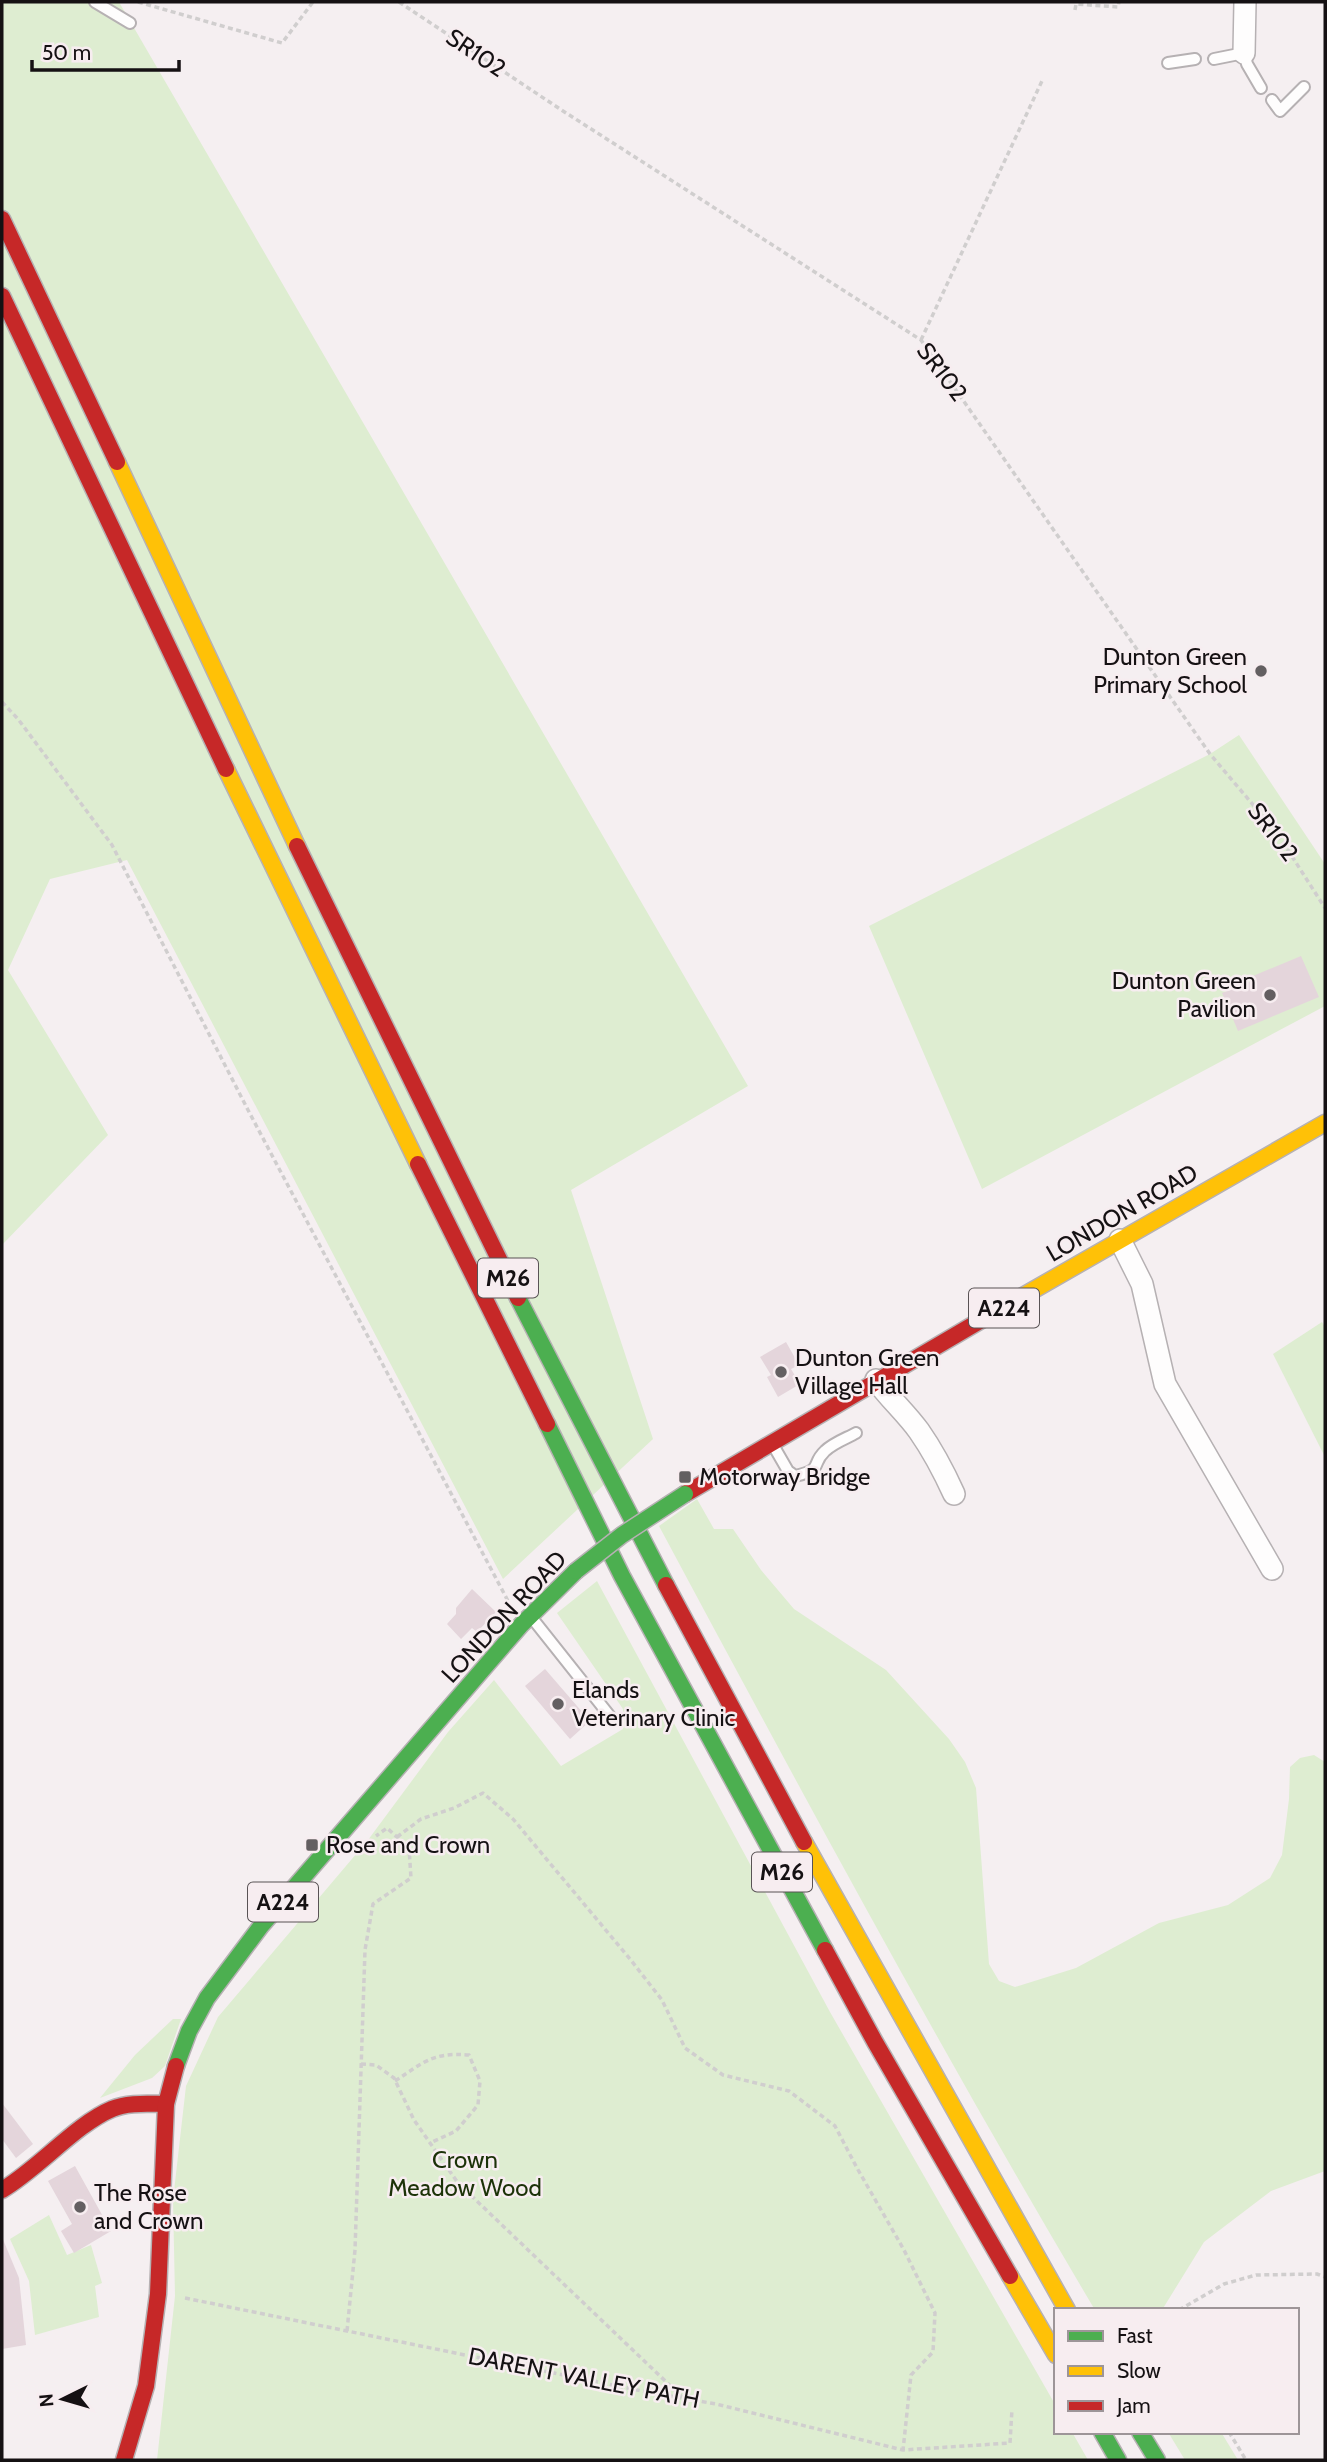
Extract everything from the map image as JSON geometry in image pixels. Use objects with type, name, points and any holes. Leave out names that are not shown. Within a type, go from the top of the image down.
[{"type":"main road","name":"M26","points":[[2,219],[398,1057],[526,1315],[647,1552],[804,1844],[1066,2308]]},
{"type":"main road","name":"M26","points":[[2,296],[295,912],[622,1576],[875,2042],[1054,2352]]},
{"type":"main road","name":"LONDON ROAD","points":[[166,2104],[189,2031],[207,1998],[261,1926],[525,1620],[576,1571],[622,1535],[685,1494],[876,1380],[1325,1123]]},
{"type":"main road","points":[[2,2189],[51,2155],[85,2126],[112,2109],[146,2103],[166,2104]]},
{"type":"main road","name":"A224","points":[[124,2460],[146,2386],[158,2294],[166,2104]]},
{"type":"main road","points":[[1102,2434],[1118,2460]]},
{"type":"main road","points":[[1141,2434],[1157,2460]]},
{"type":"street","points":[[1244,52],[1245,2]]},
{"type":"street","points":[[1121,1240],[1142,1284],[1165,1384],[1272,1569]]},
{"type":"street","points":[[876,1380],[891,1401],[918,1429],[942,1467],[954,1494]]},
{"type":"lane","points":[[95,2],[130,23]]},
{"type":"lane","points":[[1214,59],[1244,52],[1247,64],[1261,88]]},
{"type":"lane","points":[[1168,63],[1195,59]]},
{"type":"lane","points":[[1272,100],[1280,110],[1304,87]]},
{"type":"lane","points":[[771,1443],[788,1471],[795,1476],[808,1473],[817,1467],[824,1451],[856,1433]]},
{"type":"lane","points":[[525,1620],[613,1720]]},
{"type":"path","points":[[138,2],[282,43],[313,2]]},
{"type":"path","name":"SR102","points":[[400,2],[921,340],[1210,754],[1277,832],[1325,908]]},
{"type":"path","points":[[1075,10],[1076,4],[1118,7],[1119,2]]},
{"type":"path","points":[[921,340],[1042,81]]},
{"type":"path","points":[[2,702],[18,719],[113,845],[248,1110],[525,1620]]},
{"type":"path","points":[[397,1837],[421,1819],[454,1808],[483,1793],[513,1819],[630,1959],[662,2000],[685,2048],[723,2075],[789,2091],[835,2126],[904,2250],[935,2313],[933,2352],[911,2375],[903,2450]]},
{"type":"path","points":[[347,2331],[355,2250],[365,1950],[373,1904],[411,1878],[410,1848],[387,1828],[368,1840],[349,1825]]},
{"type":"path","points":[[395,2081],[426,2060],[447,2053],[470,2055],[480,2081],[478,2105],[456,2131],[430,2143]]},
{"type":"path","points":[[361,2064],[376,2064],[395,2081],[414,2120],[458,2183],[683,2398]]},
{"type":"path","points":[[1182,2308],[1224,2284],[1255,2275],[1317,2274],[1325,2277]]},
{"type":"path","name":"DARENT VALLEY PATH","points":[[158,2294],[716,2404],[903,2450],[1010,2443],[1012,2409]]},
{"type":"path","points":[[1230,2434],[1245,2460]]},
{"type":"green space","points":[[2,2],[119,2],[748,1086],[571,1190],[653,1439],[503,1579],[127,860],[50,879],[8,970],[108,1135],[2,1245]]},
{"type":"green space","points":[[1239,735],[1325,864],[1325,1006],[982,1189],[869,926],[1210,754]]},
{"type":"green space","points":[[1322,1322],[1325,1327],[1325,1457],[1273,1354]]},
{"type":"green space","points":[[697,1499],[714,1529],[733,1529],[761,1570],[794,1609],[886,1670],[949,1739],[965,1762],[976,1788],[989,1964],[999,1981],[1015,1987],[1076,1968],[1159,1923],[1228,1905],[1270,1878],[1282,1855],[1290,1767],[1300,1758],[1314,1755],[1325,1762],[1325,2171],[1271,2191],[1204,2242],[1163,2308],[1094,2308],[927,2018],[659,1526]]},
{"type":"green space","name":"Crown Meadow Wood","points":[[597,1581],[830,2012],[1054,2403],[1054,2434],[1073,2434],[1088,2460],[157,2460],[175,2296],[173,2200],[186,2086],[218,2017],[368,1840],[448,1732],[494,1680],[561,1766],[623,1729],[623,1709],[557,1613]]},
{"type":"green space","points":[[173,2019],[181,2019],[165,2066],[152,2078],[100,2098],[135,2055]]},
{"type":"green space","points":[[49,2215],[67,2255],[91,2245],[102,2283],[95,2286],[99,2317],[35,2335],[29,2281],[10,2239]]},
{"type":"green space","points":[[1169,2434],[1222,2434],[1238,2460],[1185,2460]]},
{"type":"building","name":"Dunton Green Pavilion","points":[[1301,956],[1319,997],[1238,1031],[1222,993],[1254,980],[1253,976]]},
{"type":"building","name":"Dunton Green Village Hall","points":[[786,1342],[799,1365],[791,1369],[800,1384],[778,1397],[767,1377],[771,1375],[760,1357]]},
{"type":"building","points":[[472,1589],[496,1612],[477,1632],[472,1628],[461,1639],[447,1624]]},
{"type":"building","name":"Elands Veterinary Clinic","points":[[545,1669],[590,1721],[570,1739],[525,1686]]},
{"type":"building","points":[[2,2103],[33,2144],[16,2158],[2,2139]]},
{"type":"building","name":"The Rose and Crown","points":[[75,2166],[111,2231],[74,2253],[61,2231],[72,2224],[48,2181]]},
{"type":"building","points":[[2,2237],[19,2278],[26,2345],[2,2349]]},
{"type":"traffic: fast","points":[[518,1298],[666,1585]]},
{"type":"traffic: fast","points":[[547,1424],[622,1576],[825,1950]]},
{"type":"traffic: fast","points":[[576,1571],[622,1535],[685,1494]]},
{"type":"traffic: fast","points":[[176,2066],[189,2031],[207,1998],[261,1926],[521,1625],[576,1571]]},
{"type":"traffic: fast","points":[[1103,2434],[1118,2460]]},
{"type":"traffic: fast","points":[[1141,2434],[1157,2460]]},
{"type":"traffic: slow","points":[[117,462],[297,846]]},
{"type":"traffic: slow","points":[[226,769],[418,1164]]},
{"type":"traffic: slow","points":[[995,1312],[1325,1123]]},
{"type":"traffic: slow","points":[[804,1842],[1066,2308]]},
{"type":"traffic: slow","points":[[1010,2276],[1054,2352]]},
{"type":"traffic: jam","points":[[2,219],[117,462]]},
{"type":"traffic: jam","points":[[2,296],[226,769]]},
{"type":"traffic: jam","points":[[297,846],[518,1298]]},
{"type":"traffic: jam","points":[[418,1164],[547,1424]]},
{"type":"traffic: jam","points":[[685,1494],[995,1312]]},
{"type":"traffic: jam","points":[[666,1585],[804,1842]]},
{"type":"traffic: jam","points":[[825,1950],[1010,2276]]},
{"type":"traffic: jam","points":[[124,2460],[146,2386],[158,2294],[166,2104],[176,2066]]},
{"type":"traffic: jam","points":[[2,2190],[98,2116],[125,2105],[166,2104]]},
{"type":"place","name":"Dunton Green Primary School","points":[[1261,671]]},
{"type":"place","name":"Dunton Green Pavilion","points":[[1270,995]]},
{"type":"place","name":"Dunton Green Village Hall","points":[[781,1372]]},
{"type":"place","name":"Motorway Bridge","points":[[685,1477]]},
{"type":"place","name":"Elands Veterinary Clinic","points":[[558,1704]]},
{"type":"place","name":"Rose and Crown","points":[[312,1845]]},
{"type":"place","name":"The Rose and Crown","points":[[80,2207]]}]
